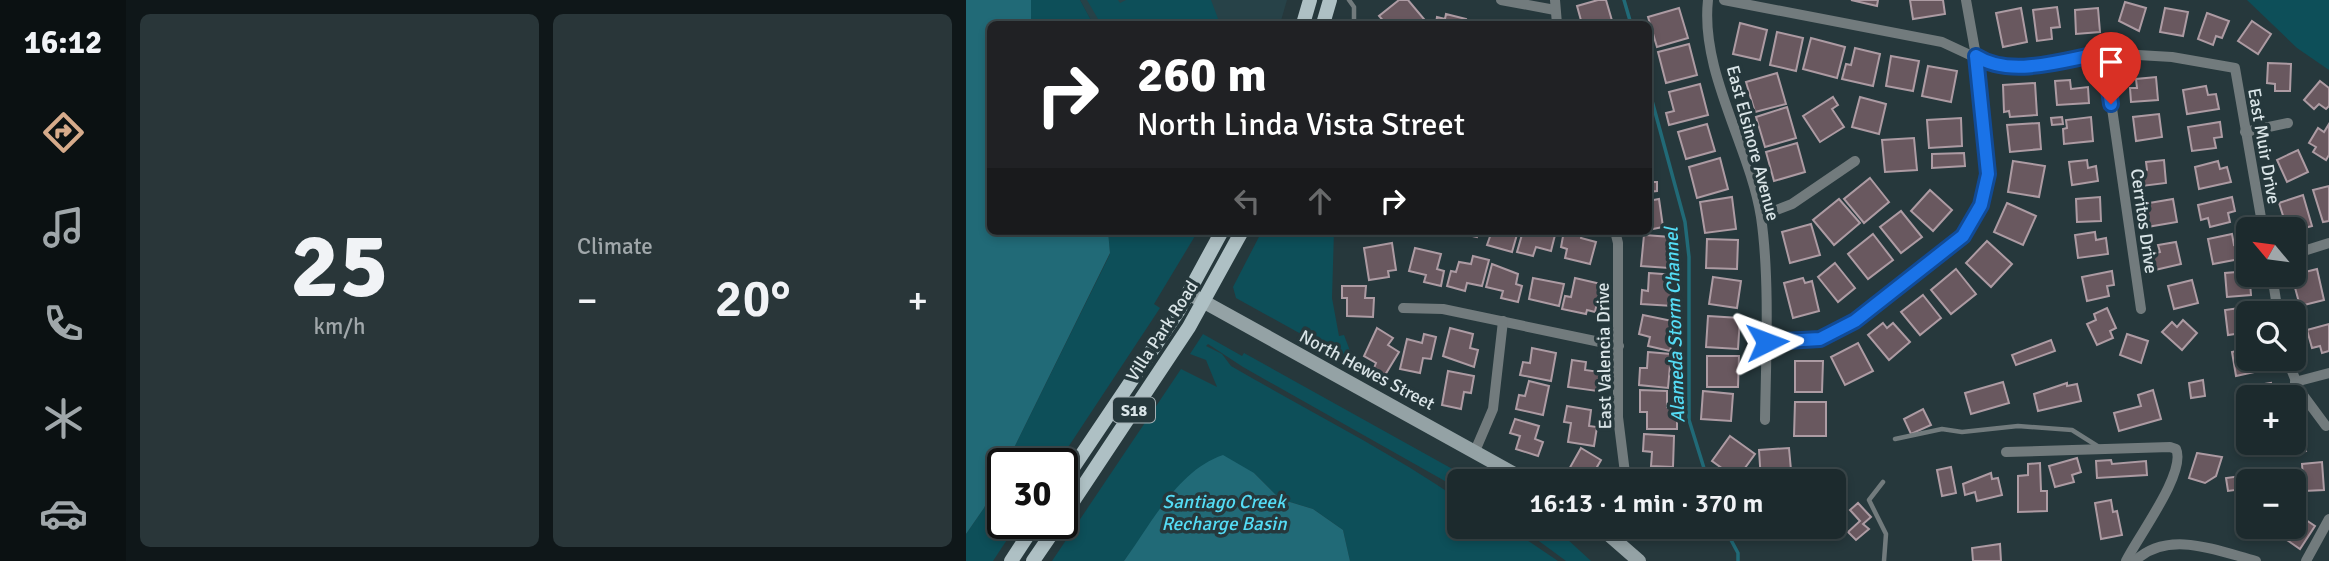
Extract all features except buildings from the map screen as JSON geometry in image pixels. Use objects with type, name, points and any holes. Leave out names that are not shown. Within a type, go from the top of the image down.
[{"type":"main road","points":[[1304,21],[1310,0]]},
{"type":"main road","points":[[1324,21],[1330,0]]},
{"type":"main road","name":"Villa Park Road","points":[[1078,460],[1188,293],[1220,235]]},
{"type":"main road","name":"Villa Park Road","points":[[1078,494],[1205,302],[1240,235]]},
{"type":"main road","name":"North Hewes Street","points":[[1188,293],[1507,469]]},
{"type":"main road","points":[[1011,561],[1025,539]]},
{"type":"main road","points":[[1033,561],[1048,539]]},
{"type":"main road","points":[[1614,539],[1639,561]]},
{"type":"street","points":[[1501,0],[1555,5]]},
{"type":"street","name":"East Elsinore Avenue","points":[[1708,0],[1708,38],[1761,216],[1767,342],[1765,421]]},
{"type":"street","points":[[1724,0],[1942,42],[1994,65],[2020,67],[2104,53]]},
{"type":"street","points":[[1767,342],[1820,339],[1855,321],[1963,236],[1981,205],[1988,174],[1976,56],[1966,0]]},
{"type":"street","name":"East Muir Drive","points":[[2104,53],[2172,57],[2235,68],[2261,217]]},
{"type":"street","name":"Cerritos Drive","points":[[2104,53],[2141,309]]},
{"type":"street","points":[[2245,132],[2288,123]]},
{"type":"street","points":[[1761,216],[1792,204],[1855,161]]},
{"type":"street","name":"East Valencia Drive","points":[[1616,235],[1618,417],[1624,469]]},
{"type":"street","points":[[2306,250],[2329,243]]},
{"type":"street","points":[[1403,308],[1443,309],[1619,346]]},
{"type":"street","points":[[1475,450],[1493,409],[1503,321]]},
{"type":"street","points":[[2291,371],[2295,382],[2326,426]]},
{"type":"street","points":[[2295,382],[2329,373]]},
{"type":"street","points":[[2007,453],[2170,447],[2178,455],[2168,487],[2126,561]]},
{"type":"street","points":[[2306,561],[2329,519]]},
{"type":"street","points":[[2135,561],[2160,547],[2190,544],[2256,561]]},
{"type":"lane","points":[[1349,0],[1354,6],[1354,21]]},
{"type":"lane","points":[[1895,439],[1942,429],[1962,432],[2040,427],[2072,430],[2103,449]]},
{"type":"lane","points":[[1883,482],[1869,500],[1886,534],[1884,561]]},
{"type":"shaded area","points":[[1031,0],[1080,0],[1091,21],[1031,21]]},
{"type":"shaded area","points":[[1080,0],[1287,0],[1281,21],[1091,21]]},
{"type":"shaded area","points":[[1087,0],[1118,0],[1120,3],[1126,0],[1211,0],[1219,21],[1099,21]]},
{"type":"shaded area","points":[[2247,0],[2329,0],[2329,70],[2297,48]]},
{"type":"shaded area","points":[[1108,235],[1196,235],[1154,304],[1160,308],[1068,448],[1014,448],[1110,254]]},
{"type":"shaded area","points":[[1260,235],[1334,235],[1332,298],[1339,336],[1344,335],[1355,364],[1236,298],[1233,287]]},
{"type":"shaded area","points":[[1203,334],[1242,356],[1244,353],[1452,469],[1447,469],[1447,482],[1243,367],[1208,344],[1206,346],[1222,354],[1231,366],[1372,445],[1447,491],[1447,539],[1526,539],[1558,561],[1350,561],[1343,530],[1313,509],[1280,499],[1254,473],[1164,506],[1124,561],[1052,561],[1067,539],[1078,539],[1078,522],[1181,369],[1217,387],[1206,360],[1190,354]]},
{"type":"shaded area","points":[[987,502],[987,539],[1007,539],[993,561],[966,561],[966,534]]},
{"type":"shaded area","points":[[1536,539],[1567,539],[1591,561],[1566,561]]},
{"type":"water","points":[[966,0],[1031,0],[1031,21],[987,21],[987,235],[1108,235],[1110,253],[1014,448],[987,448],[987,502],[966,534]]},
{"type":"water","name":"Santiago Creek Recharge Basin","points":[[1223,455],[1254,473],[1280,499],[1313,509],[1343,530],[1350,561],[1124,561],[1179,485],[1207,462]]},
{"type":"waterway","name":"Alameda Storm Channel","points":[[1624,0],[1630,21]]},
{"type":"waterway","name":"Alameda Storm Channel","points":[[1652,101],[1685,222],[1689,257],[1689,420],[1704,469]]},
{"type":"waterway","name":"Alameda Storm Channel","points":[[1730,539],[1738,553],[1738,561]]},
{"type":"route","points":[[1767,342],[1820,339],[1855,321],[1963,236],[1981,205],[1988,174],[1976,56],[1994,65],[2020,67],[2104,53],[2111,104]]}]
